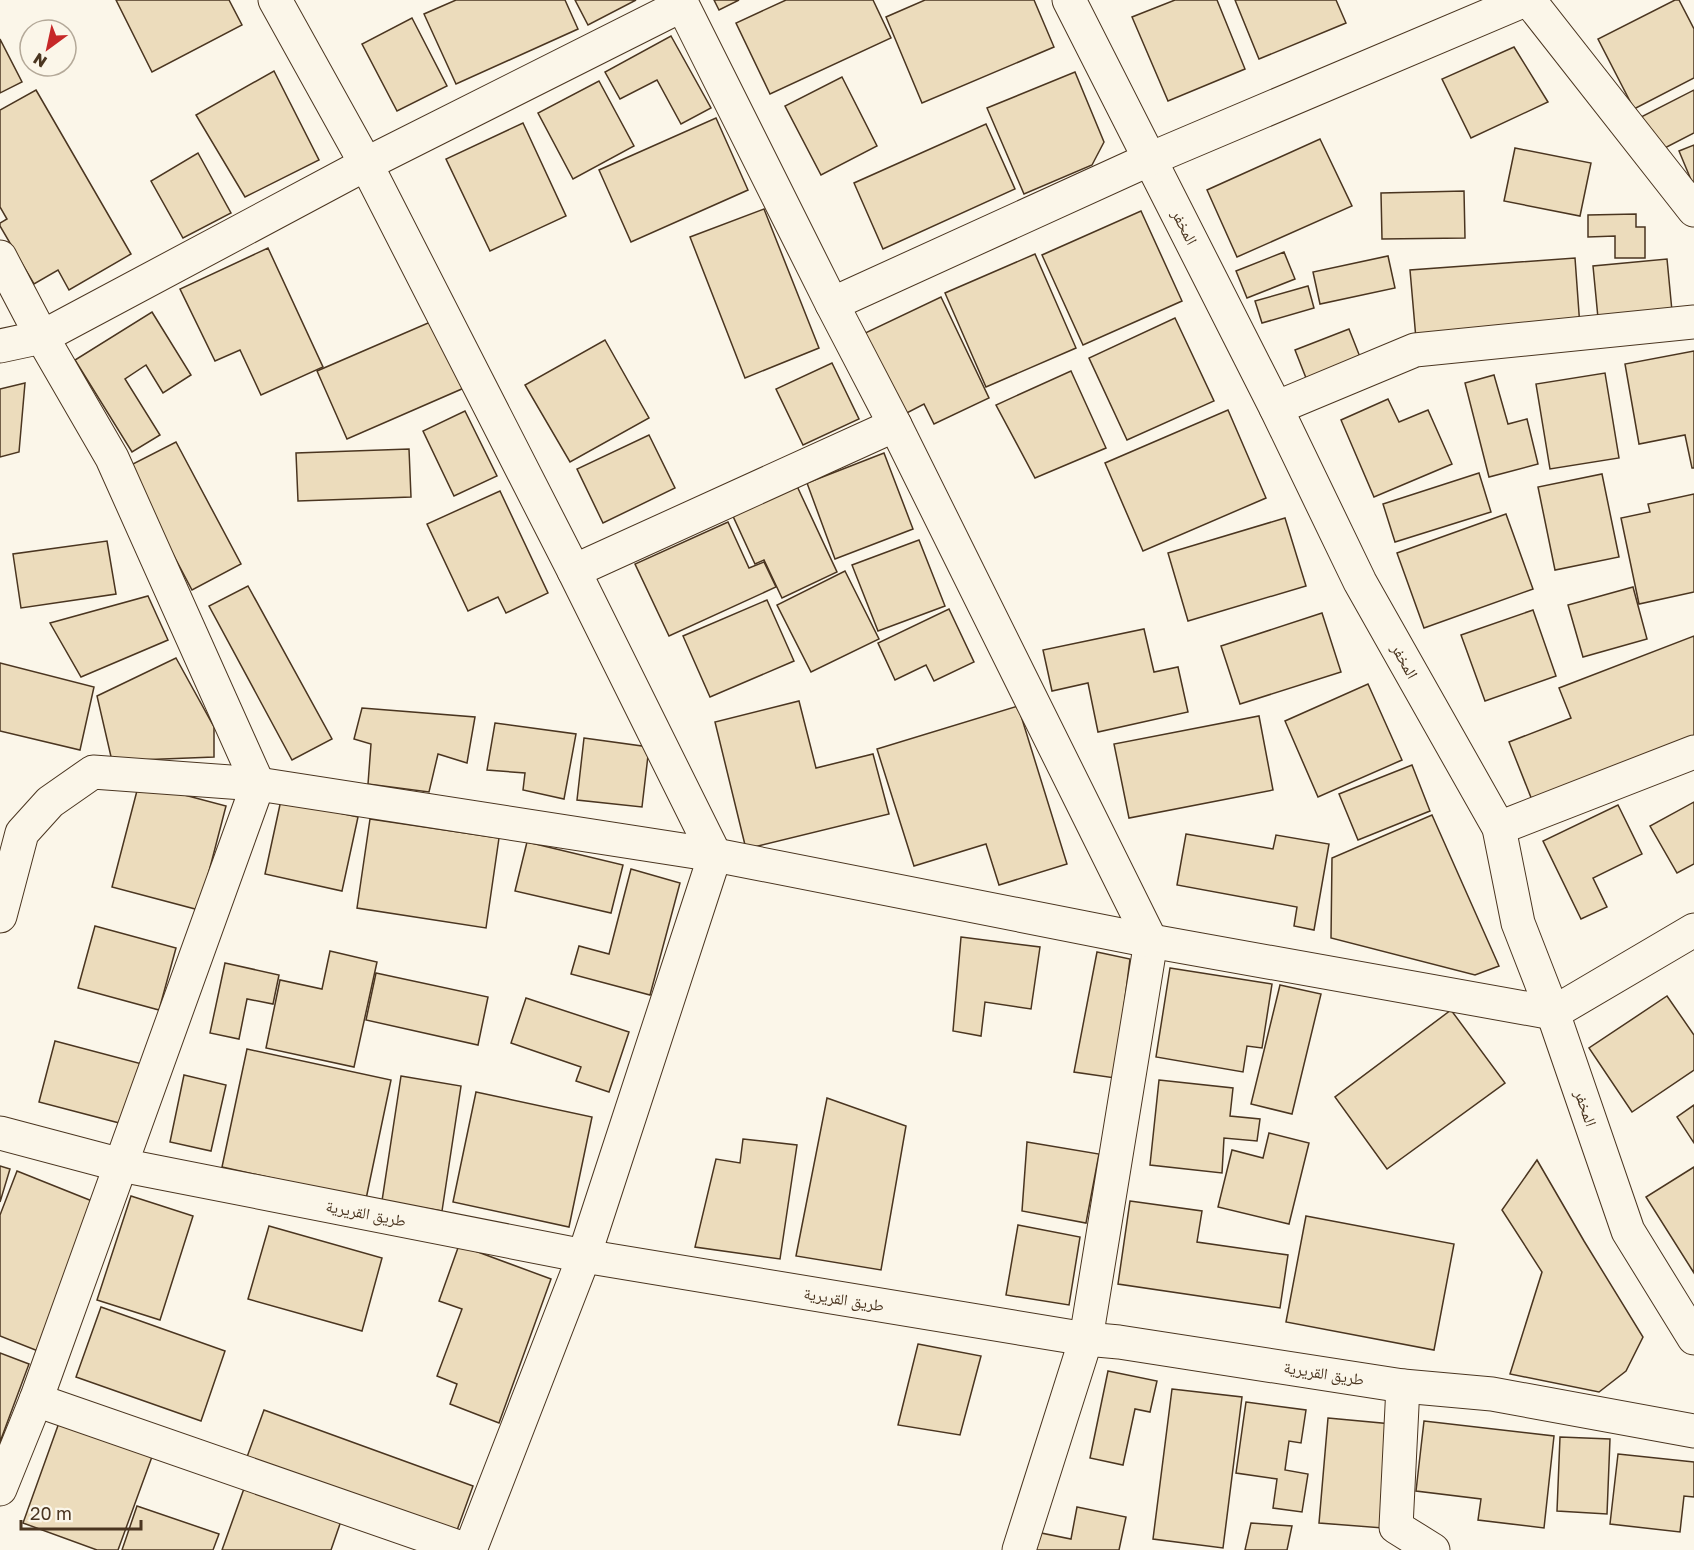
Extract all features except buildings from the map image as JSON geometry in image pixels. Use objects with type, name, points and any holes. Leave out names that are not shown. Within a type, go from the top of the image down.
[{"type":"street","points":[[36,1400],[469,1550],[584,1256],[715,855],[574,570],[366,164],[275,0]]},
{"type":"street","name":"المخفر","points":[[1069,0],[1276,408],[1360,582],[1499,828],[1518,924],[1553,1012],[1628,1231],[1694,1338]]},
{"type":"street","points":[[832,304],[1150,159],[1525,0]]},
{"type":"street","points":[[1529,0],[1694,210]]},
{"type":"street","points":[[0,346],[42,337],[366,164],[681,2],[895,425],[1151,940],[1086,1339],[1019,1550]]},
{"type":"street","points":[[0,257],[42,337],[112,458],[258,784],[36,1400],[0,1489]]},
{"type":"street","points":[[1276,408],[1415,350],[1694,322]]},
{"type":"street","points":[[574,570],[895,425]]},
{"type":"street","points":[[1499,828],[1694,752]]},
{"type":"street","points":[[0,916],[22,833],[50,802],[93,772],[258,784],[715,855],[1151,940],[1553,1012],[1694,930]]},
{"type":"street","name":"طريق القريرية","points":[[0,1132],[121,1165],[584,1256],[1086,1339],[1119,1342],[1403,1386],[1492,1394],[1694,1431]]},
{"type":"street","points":[[1403,1386],[1396,1527],[1433,1550]]}]
